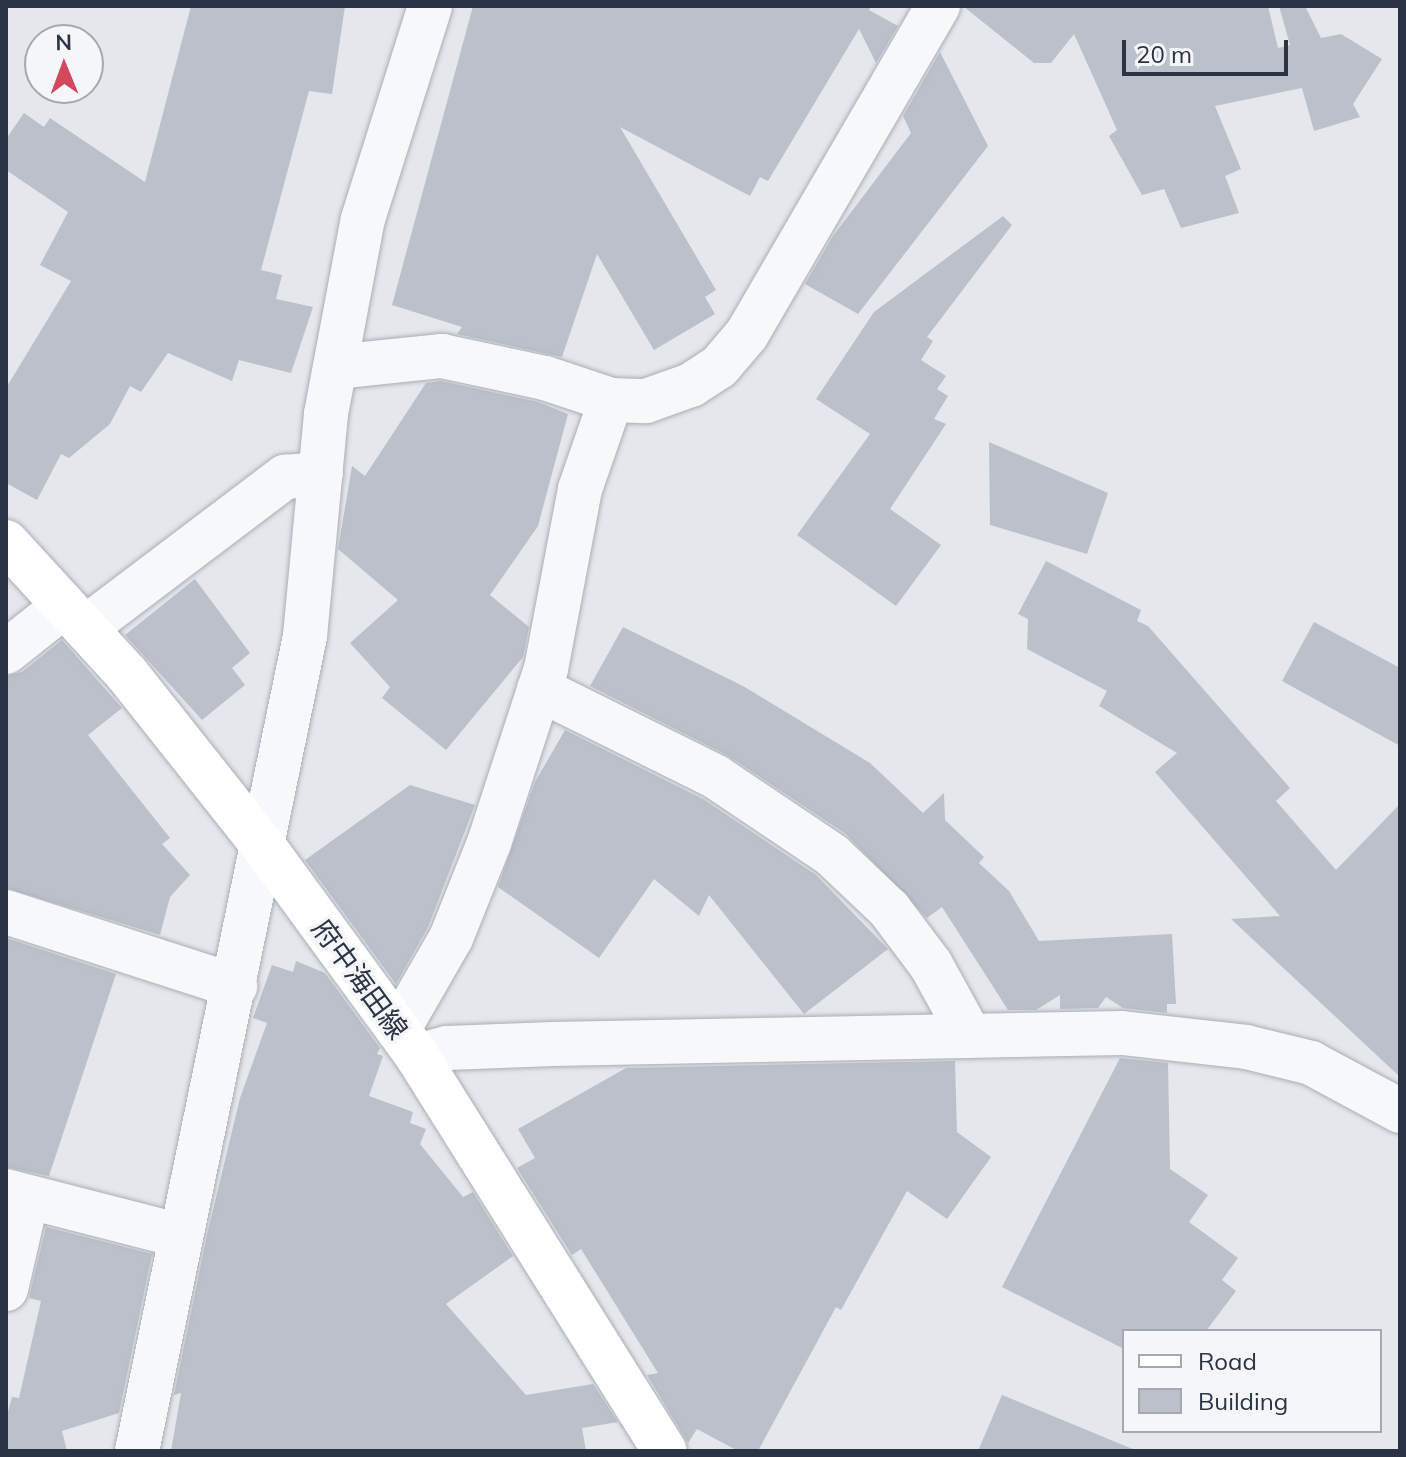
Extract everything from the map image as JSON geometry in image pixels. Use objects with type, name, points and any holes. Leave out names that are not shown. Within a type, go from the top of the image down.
[{"type":"main road","name":"府中海田線","points":[[6,542],[75,617],[265,848],[408,1043],[665,1451]]},
{"type":"street","points":[[137,1451],[265,848],[305,636],[335,367],[363,219],[430,6]]},
{"type":"street","points":[[335,367],[442,356],[545,378],[611,400],[646,401],[691,385],[719,367],[747,334],[938,6]]},
{"type":"street","points":[[611,400],[580,489],[559,621],[539,689],[473,890],[408,1043],[462,1047],[1122,1033],[1246,1047],[1311,1063],[1400,1111]]},
{"type":"street","points":[[6,652],[75,617],[285,477],[321,474]]},
{"type":"street","points":[[539,689],[716,777],[832,855],[889,909],[931,965],[970,1036]]},
{"type":"street","points":[[6,912],[235,986]]},
{"type":"street","points":[[6,1289],[17,1194],[181,1236]]},
{"type":"building","points":[[191,6],[345,6],[332,94],[309,91],[261,270],[282,275],[276,299],[313,307],[291,373],[239,360],[232,381],[168,353],[141,392],[130,386],[110,424],[69,458],[61,454],[37,500],[6,483],[6,388],[71,281],[40,265],[68,212],[6,170],[6,139],[24,113],[44,127],[50,118],[145,182]]},
{"type":"building","points":[[473,6],[871,6],[869,10],[898,26],[876,63],[859,29],[768,181],[760,177],[750,196],[620,127],[716,290],[705,297],[715,314],[654,350],[597,254],[562,357],[457,334],[462,327],[392,305]]},
{"type":"building","points":[[963,6],[1268,6],[1278,48],[1290,45],[1279,6],[1305,6],[1321,38],[1341,34],[1382,59],[1353,104],[1360,117],[1314,131],[1302,88],[1215,106],[1241,169],[1225,176],[1239,213],[1181,228],[1164,189],[1142,195],[1109,136],[1117,130],[1074,34],[1051,63],[1034,63]]},
{"type":"building","points":[[940,52],[988,146],[858,314],[805,284],[833,236],[911,133],[903,116]]},
{"type":"building","points":[[1003,216],[1012,225],[927,337],[933,341],[921,360],[946,376],[937,389],[948,396],[934,419],[946,424],[890,509],[941,545],[896,606],[797,535],[870,434],[816,399],[874,312]]},
{"type":"building","points":[[441,381],[538,402],[568,414],[538,526],[490,595],[529,627],[523,657],[446,750],[382,698],[390,687],[350,643],[398,600],[338,549],[352,466],[365,476],[426,383]]},
{"type":"building","points":[[989,442],[1108,493],[1087,554],[990,525]]},
{"type":"building","points":[[1046,561],[1141,610],[1137,621],[1148,626],[1290,788],[1276,801],[1336,870],[1400,804],[1400,1077],[1231,919],[1280,916],[1155,772],[1177,753],[1099,706],[1107,691],[1027,649],[1028,619],[1018,614]]},
{"type":"building","points":[[195,579],[250,653],[232,668],[245,685],[202,720],[125,635]]},
{"type":"building","points":[[1314,622],[1400,668],[1400,746],[1282,681]]},
{"type":"building","points":[[623,627],[743,686],[870,763],[923,813],[944,793],[945,820],[984,857],[979,863],[1009,891],[1039,941],[1172,934],[1176,1004],[1167,1004],[1167,1013],[1123,1008],[1106,997],[1098,1008],[1060,1009],[1060,995],[1036,1010],[1008,1010],[942,907],[927,918],[846,834],[727,755],[590,686]]},
{"type":"building","points":[[62,640],[122,708],[88,735],[170,838],[162,844],[190,875],[170,897],[160,935],[6,888],[6,676],[22,672]]},
{"type":"building","points":[[565,730],[703,799],[816,875],[888,949],[804,1014],[709,895],[699,916],[654,879],[599,958],[498,887],[535,782]]},
{"type":"building","points":[[410,785],[475,805],[428,927],[396,984],[305,860]]},
{"type":"building","points":[[6,938],[116,974],[49,1176],[6,1167]]},
{"type":"building","points":[[296,961],[325,973],[380,1048],[377,1054],[383,1056],[369,1096],[413,1112],[410,1123],[426,1129],[420,1144],[463,1197],[473,1192],[513,1256],[446,1304],[526,1395],[593,1384],[618,1422],[582,1428],[586,1451],[171,1451],[181,1393],[174,1395],[207,1235],[240,1098],[267,1023],[253,1018],[272,965],[293,972]]},
{"type":"building","points":[[1120,1058],[1168,1063],[1170,1169],[1208,1195],[1189,1222],[1238,1258],[1222,1280],[1236,1291],[1208,1329],[1122,1329],[1122,1348],[1002,1287]]},
{"type":"building","points":[[955,1061],[957,1132],[991,1157],[947,1219],[907,1191],[841,1310],[836,1307],[758,1451],[738,1451],[697,1429],[688,1443],[647,1375],[658,1373],[581,1249],[572,1255],[517,1168],[535,1158],[518,1129],[626,1068]]},
{"type":"building","points":[[46,1227],[152,1254],[119,1413],[62,1431],[67,1451],[6,1451],[6,1419],[12,1397],[19,1398],[41,1301],[29,1298]]},
{"type":"building","points":[[1002,1395],[1135,1450],[978,1451]]}]
